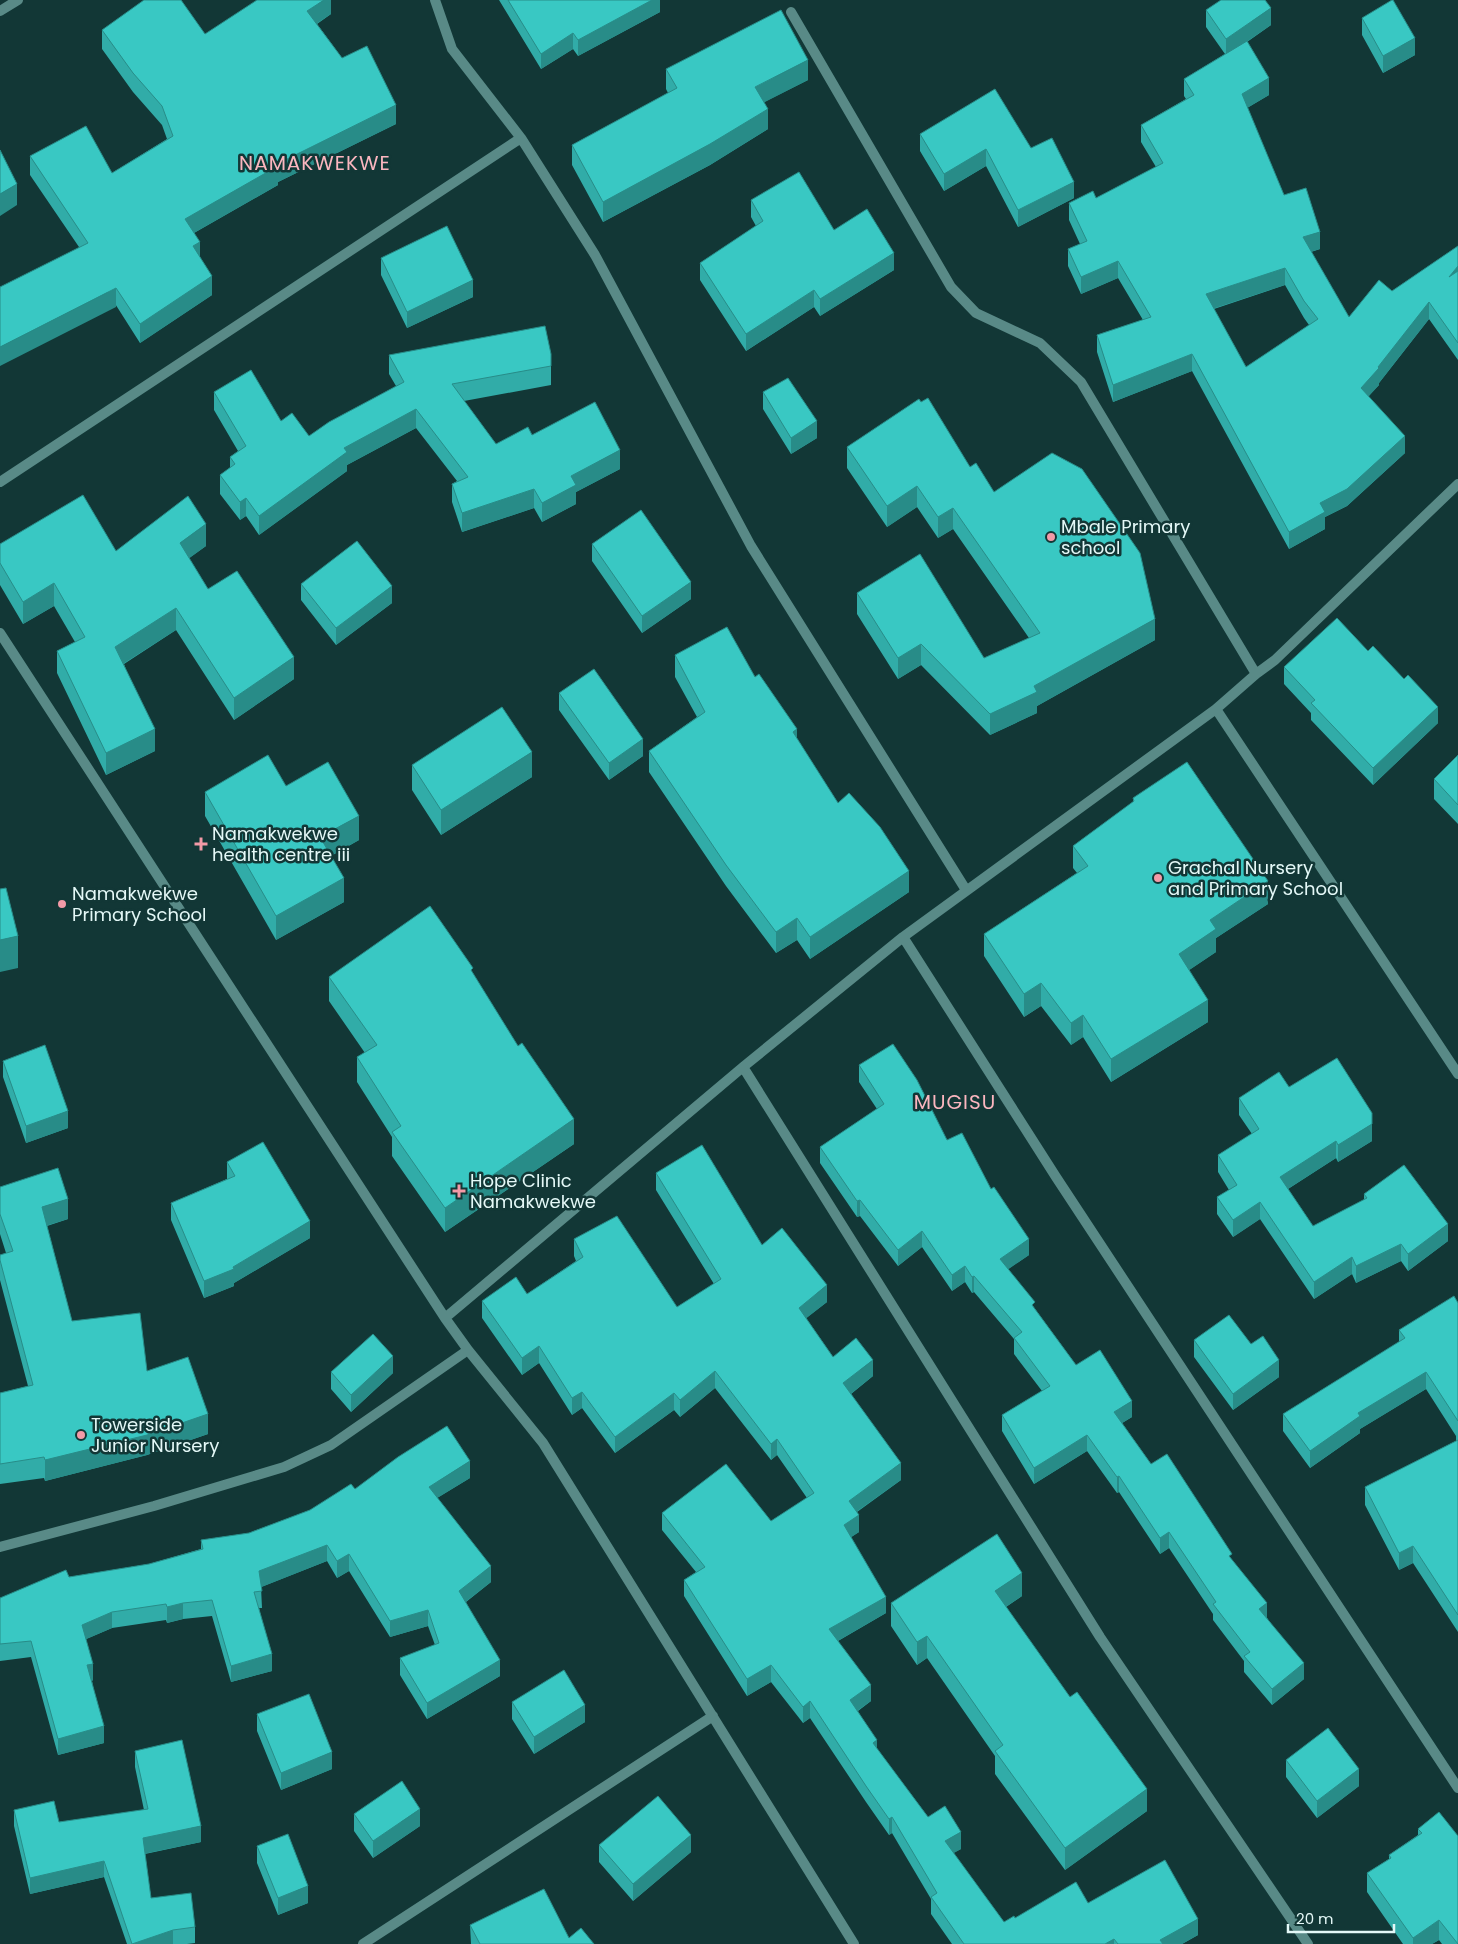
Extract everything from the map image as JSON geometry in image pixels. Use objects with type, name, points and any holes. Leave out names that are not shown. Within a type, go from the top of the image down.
[{"type":"street","points":[[0,11],[18,0]]},
{"type":"street","points":[[435,0],[452,49],[521,138],[595,255],[751,546],[966,890]]},
{"type":"street","points":[[791,12],[951,287],[976,313],[1040,343],[1081,382],[1256,674]]},
{"type":"street","points":[[0,482],[521,138]]},
{"type":"street","points":[[444,1318],[903,937],[1216,709],[1275,660],[1458,484]]},
{"type":"street","points":[[0,633],[444,1318],[544,1443],[854,1944]]},
{"type":"street","points":[[1216,709],[1458,1074]]},
{"type":"street","points":[[903,937],[1067,1194],[1458,1788]]},
{"type":"street","points":[[743,1068],[1100,1637],[1308,1944]]},
{"type":"street","points":[[0,1547],[154,1506],[284,1467],[331,1446],[468,1350]]},
{"type":"street","points":[[363,1944],[713,1716]]},
{"type":"building","points":[[144,0],[181,0],[205,34],[257,0],[324,0],[307,11],[342,58],[367,46],[396,105],[277,164],[278,166],[185,219],[200,242],[193,246],[212,276],[140,324],[116,288],[0,347],[0,287],[88,243],[30,156],[86,126],[112,173],[173,136],[162,106],[133,73],[102,30]]},
{"type":"building","points":[[508,0],[652,0],[578,40],[573,33],[541,54]]},
{"type":"building","points":[[1221,0],[1265,0],[1271,8],[1226,39],[1206,10]]},
{"type":"building","points":[[1392,0],[1415,38],[1383,56],[1362,18]]},
{"type":"building","points":[[781,10],[808,60],[755,87],[768,109],[710,144],[603,202],[572,145],[677,88],[666,69]]},
{"type":"building","points":[[1247,41],[1269,78],[1242,94],[1284,195],[1306,188],[1320,232],[1303,237],[1349,317],[1379,280],[1392,291],[1458,246],[1458,266],[1449,277],[1458,271],[1458,343],[1429,302],[1379,368],[1361,388],[1405,436],[1347,489],[1320,503],[1325,512],[1289,532],[1192,354],[1113,385],[1097,335],[1151,317],[1118,261],[1081,277],[1068,249],[1087,241],[1069,203],[1093,191],[1096,198],[1163,163],[1141,125],[1194,95],[1184,79]],"holes":[[[1285,268],[1304,301],[1318,319],[1246,367],[1206,294]]]},
{"type":"building","points":[[995,89],[1031,148],[1052,138],[1074,182],[1018,210],[986,149],[944,174],[920,134]]},
{"type":"building","points":[[0,150],[17,184],[0,194]]},
{"type":"building","points":[[799,172],[834,230],[867,209],[894,253],[820,299],[814,290],[746,334],[700,263],[763,221],[751,200]]},
{"type":"building","points":[[447,226],[473,280],[407,312],[381,258]]},
{"type":"building","points":[[545,326],[551,354],[551,366],[452,384],[496,444],[528,427],[532,435],[595,402],[620,450],[571,476],[576,485],[542,503],[534,489],[462,513],[452,484],[468,477],[416,409],[344,448],[347,452],[259,516],[246,498],[240,502],[220,475],[235,464],[230,457],[246,446],[214,392],[251,370],[281,421],[292,413],[309,436],[329,422],[404,382],[389,355]]},
{"type":"building","points":[[788,378],[817,421],[791,438],[763,392]]},
{"type":"building","points":[[928,398],[970,467],[976,463],[994,492],[1052,453],[1082,469],[1140,553],[1155,619],[1034,686],[1037,692],[990,714],[921,644],[898,658],[857,593],[920,554],[984,658],[1040,633],[953,508],[938,517],[917,486],[887,506],[847,447],[919,399],[921,402]]},
{"type":"building","points":[[83,495],[116,551],[188,496],[206,524],[180,543],[208,589],[237,571],[294,657],[234,698],[176,608],[115,647],[155,729],[106,753],[57,651],[85,637],[54,583],[23,602],[0,563],[0,544]]},
{"type":"building","points":[[641,510],[691,582],[642,616],[592,544]]},
{"type":"building","points":[[357,541],[392,586],[336,628],[301,584]]},
{"type":"building","points":[[1337,618],[1368,651],[1373,646],[1404,679],[1408,675],[1438,707],[1373,768],[1311,703],[1315,700],[1284,667]]},
{"type":"building","points":[[727,627],[755,677],[759,674],[797,729],[793,732],[838,803],[849,793],[880,827],[909,871],[810,937],[797,918],[776,932],[726,865],[649,751],[705,712],[675,655]]},
{"type":"building","points":[[594,669],[643,739],[609,763],[559,693]]},
{"type":"building","points":[[502,707],[532,752],[441,810],[412,765]]},
{"type":"building","points":[[268,755],[286,786],[328,762],[359,816],[320,837],[344,878],[276,916],[205,792]]},
{"type":"building","points":[[1458,755],[1458,805],[1434,779]]},
{"type":"building","points":[[1187,762],[1268,881],[1210,920],[1216,929],[1179,954],[1208,1000],[1111,1059],[1083,1015],[1071,1023],[1041,983],[1024,994],[984,934],[1088,866],[1073,846],[1134,801],[1133,798]]},
{"type":"building","points":[[6,888],[18,936],[0,940],[0,889]]},
{"type":"building","points":[[430,906],[473,968],[471,970],[518,1046],[522,1043],[574,1119],[445,1208],[392,1132],[401,1126],[357,1057],[377,1045],[329,977]]},
{"type":"building","points":[[893,1044],[917,1080],[947,1140],[962,1133],[991,1189],[994,1187],[1029,1239],[1000,1259],[1035,1302],[1032,1305],[1076,1365],[1100,1350],[1132,1401],[1114,1412],[1151,1464],[1167,1454],[1232,1554],[1229,1556],[1267,1603],[1259,1609],[1304,1663],[1272,1689],[1244,1656],[1250,1652],[1213,1604],[1216,1602],[1169,1532],[1160,1538],[1119,1476],[1117,1477],[1087,1435],[1034,1468],[1002,1415],[1050,1386],[1014,1338],[1022,1332],[974,1276],[972,1277],[965,1266],[952,1275],[922,1231],[898,1250],[860,1200],[857,1201],[820,1147],[884,1104],[859,1065]]},
{"type":"building","points":[[45,1045],[68,1111],[26,1126],[3,1061]]},
{"type":"building","points":[[1337,1058],[1372,1113],[1372,1124],[1338,1145],[1336,1141],[1280,1177],[1313,1226],[1367,1198],[1364,1194],[1404,1165],[1448,1224],[1408,1254],[1401,1244],[1356,1266],[1352,1257],[1314,1282],[1260,1202],[1233,1220],[1217,1197],[1237,1185],[1218,1155],[1259,1129],[1239,1098],[1279,1072],[1289,1087]]},
{"type":"building","points":[[263,1142],[310,1221],[233,1267],[234,1269],[204,1281],[171,1203],[235,1176],[227,1162]]},
{"type":"building","points":[[702,1145],[762,1245],[782,1228],[827,1285],[799,1308],[833,1357],[856,1338],[873,1360],[843,1383],[901,1463],[849,1501],[859,1515],[844,1525],[886,1597],[829,1629],[871,1685],[850,1700],[877,1740],[873,1743],[928,1817],[945,1806],[961,1832],[945,1841],[1004,1922],[1014,1916],[1015,1918],[1076,1882],[1088,1903],[1165,1860],[1198,1919],[1160,1940],[1163,1944],[1118,1944],[1114,1939],[1105,1944],[964,1944],[931,1897],[937,1893],[892,1817],[889,1819],[810,1701],[803,1707],[771,1665],[747,1679],[684,1580],[705,1567],[662,1513],[726,1464],[771,1521],[814,1493],[777,1439],[771,1444],[715,1371],[680,1400],[674,1393],[615,1437],[582,1392],[572,1398],[539,1346],[522,1358],[482,1301],[516,1277],[527,1294],[583,1257],[574,1239],[617,1216],[677,1307],[721,1279],[656,1173]]},
{"type":"building","points":[[58,1168],[68,1199],[42,1207],[72,1321],[140,1313],[147,1371],[188,1357],[208,1414],[147,1435],[45,1460],[44,1457],[0,1464],[0,1393],[33,1385],[0,1260],[0,1255],[13,1251],[0,1214],[0,1187]]},
{"type":"building","points":[[1454,1296],[1458,1303],[1458,1421],[1426,1372],[1358,1413],[1360,1416],[1310,1451],[1283,1414],[1405,1338],[1399,1330]]},
{"type":"building","points":[[1229,1315],[1251,1344],[1263,1336],[1279,1360],[1233,1394],[1194,1340]]},
{"type":"building","points":[[373,1334],[393,1356],[351,1395],[331,1372]]},
{"type":"building","points":[[447,1426],[470,1461],[429,1487],[491,1566],[459,1591],[500,1660],[427,1703],[400,1658],[439,1643],[428,1610],[390,1621],[349,1554],[337,1561],[327,1545],[259,1571],[262,1591],[254,1592],[272,1654],[231,1666],[212,1600],[167,1607],[166,1604],[112,1612],[82,1625],[93,1664],[87,1665],[104,1726],[58,1739],[31,1641],[0,1644],[0,1598],[66,1570],[69,1577],[149,1564],[203,1549],[201,1540],[249,1533],[310,1510],[351,1484],[355,1489],[398,1457]]},
{"type":"building","points":[[1458,1440],[1458,1615],[1413,1546],[1399,1553],[1365,1487]]},
{"type":"building","points":[[997,1534],[1022,1573],[995,1591],[1070,1697],[1077,1692],[1147,1789],[1065,1848],[995,1751],[1003,1745],[927,1636],[917,1642],[891,1603]]},
{"type":"building","points":[[564,1670],[585,1705],[534,1737],[512,1702]]},
{"type":"building","points":[[309,1694],[332,1752],[281,1773],[257,1714]]},
{"type":"building","points":[[1328,1728],[1359,1769],[1317,1801],[1286,1760]]},
{"type":"building","points":[[182,1740],[201,1826],[143,1838],[151,1898],[191,1893],[195,1927],[173,1930],[132,1944],[104,1861],[30,1878],[14,1810],[54,1801],[59,1822],[148,1809],[135,1751]]},
{"type":"building","points":[[402,1781],[420,1809],[373,1841],[354,1814]]},
{"type":"building","points":[[658,1796],[691,1835],[633,1884],[599,1845]]},
{"type":"building","points":[[1439,1812],[1458,1836],[1458,1944],[1439,1920],[1413,1938],[1367,1873],[1391,1858],[1389,1855],[1422,1833],[1418,1829]]},
{"type":"building","points":[[288,1834],[308,1886],[278,1898],[257,1846]]},
{"type":"building","points":[[544,1889],[569,1938],[581,1928],[594,1944],[480,1944],[470,1925]]},
{"type":"place","name":"Mbale Primary school","points":[[1051,537]]},
{"type":"place","name":"Namakwekwe health centre iii","points":[[201,844]]},
{"type":"place","name":"Grachal Nursery and Primary School","points":[[1158,878]]},
{"type":"place","name":"Namakwekwe Primary School","points":[[62,904]]},
{"type":"place","name":"Hope Clinic Namakwekwe","points":[[459,1191]]},
{"type":"place","name":"Towerside Junior Nursery","points":[[81,1435]]},
{"type":"district","name":"NAMAKWEKWE","points":[[315,163]]},
{"type":"district","name":"MUGISU","points":[[955,1102]]}]
